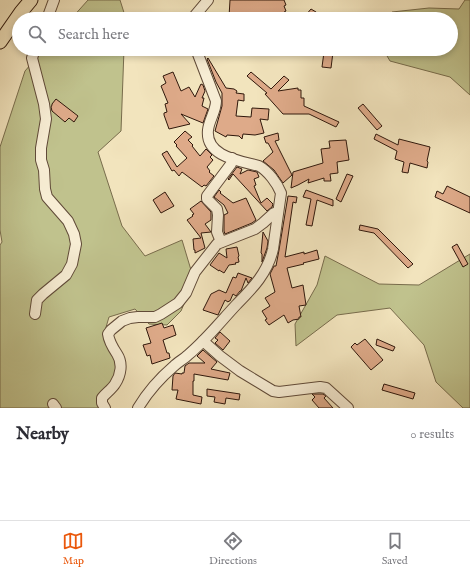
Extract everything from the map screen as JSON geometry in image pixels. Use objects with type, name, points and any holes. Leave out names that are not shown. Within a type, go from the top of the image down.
[{"type":"main road","points":[[0,26],[19,0]]},
{"type":"main road","points":[[21,12],[31,0]]},
{"type":"main road","points":[[0,42],[12,25]]},
{"type":"street","points":[[50,12],[54,0]]},
{"type":"street","points":[[198,12],[208,0]]},
{"type":"street","points":[[33,56],[46,119],[41,148],[41,160],[44,170],[47,197],[68,221],[74,234],[76,244],[72,264],[66,275],[37,300],[36,314]]},
{"type":"street","points":[[138,408],[163,376],[174,365],[188,356],[254,286],[263,274],[271,257],[281,192],[263,168],[218,153],[212,146],[209,140],[208,131],[216,101],[199,56]]},
{"type":"street","points":[[221,242],[217,232],[217,209],[207,199],[207,196],[231,164],[232,158]]},
{"type":"street","points":[[105,408],[102,403],[102,398],[115,384],[121,367],[120,359],[108,339],[108,334],[111,330],[122,321],[130,318],[155,317],[178,302],[186,293],[195,272],[216,244],[254,229],[264,223],[274,213],[278,212]]},
{"type":"street","points":[[203,341],[240,372],[273,391],[278,392],[320,387],[326,388],[348,408]]},
{"type":"green space","points":[[88,0],[120,0],[124,12],[77,12]]},
{"type":"green space","points":[[465,0],[470,0],[470,95],[450,77],[390,61],[387,56],[458,56],[458,12],[392,12],[429,8],[459,9]]},
{"type":"green space","points":[[38,56],[124,56],[121,131],[98,152],[122,226],[145,256],[182,240],[194,280],[181,311],[167,325],[149,324],[135,309],[109,317],[104,334],[117,354],[119,372],[105,397],[109,408],[0,408],[0,245],[2,242],[0,230],[0,147],[25,71]]},
{"type":"green space","points":[[470,254],[470,408],[463,408],[436,382],[424,345],[390,308],[337,315],[296,346],[295,324],[317,285],[325,256],[379,284],[419,285]]},
{"type":"building","points":[[230,0],[284,0],[286,5],[284,6],[286,11],[284,12],[229,12]]},
{"type":"building","points":[[311,9],[316,12],[308,12]]},
{"type":"building","points":[[323,56],[332,56],[331,68],[322,67]]},
{"type":"building","points":[[208,58],[226,88],[234,89],[237,91],[236,93],[244,94],[244,101],[238,100],[236,116],[251,117],[252,108],[269,109],[268,120],[260,119],[264,133],[255,135],[243,134],[242,139],[239,136],[227,135],[226,137],[215,131],[222,106],[222,93],[216,82],[207,59]]},
{"type":"building","points":[[173,72],[181,91],[189,87],[195,97],[201,84],[203,85],[205,91],[202,98],[204,98],[202,106],[208,109],[203,123],[181,114],[190,124],[169,129],[164,115],[164,113],[167,112],[165,104],[168,103],[161,86],[166,83],[163,76]]},
{"type":"building","points":[[251,72],[271,89],[284,76],[289,80],[278,91],[298,88],[298,90],[301,90],[301,98],[304,98],[304,106],[339,122],[336,127],[309,114],[283,114],[265,94],[267,93],[247,76]]},
{"type":"building","points":[[56,99],[78,116],[74,122],[69,118],[65,122],[52,111],[52,104]]},
{"type":"building","points":[[363,104],[382,126],[377,130],[358,108]]},
{"type":"building","points":[[185,131],[192,137],[188,140],[200,156],[206,149],[212,155],[210,157],[213,160],[207,167],[210,171],[209,172],[214,176],[206,186],[204,185],[202,187],[182,172],[179,176],[174,170],[172,171],[162,154],[167,151],[177,167],[187,158],[174,142]]},
{"type":"building","points":[[278,133],[279,140],[275,141],[292,175],[283,183],[274,170],[263,161],[273,152],[268,143],[266,143],[264,137]]},
{"type":"building","points":[[376,134],[398,145],[399,139],[430,147],[427,168],[410,163],[408,173],[402,172],[404,162],[395,159],[397,151],[374,139]]},
{"type":"building","points":[[346,140],[349,160],[337,162],[338,173],[330,174],[331,181],[324,181],[324,178],[308,183],[309,179],[291,188],[293,172],[323,163],[321,149],[330,148],[329,141]]},
{"type":"building","points":[[237,167],[242,169],[240,174],[248,170],[257,172],[259,177],[254,179],[256,185],[254,186],[261,203],[267,198],[273,204],[267,211],[233,174],[229,180],[228,179]]},
{"type":"building","points":[[347,174],[353,176],[341,202],[336,199]]},
{"type":"building","points":[[447,186],[470,197],[470,213],[435,197],[437,191],[443,194]]},
{"type":"building","points":[[219,190],[221,192],[220,193],[233,203],[246,198],[256,220],[225,234],[224,215],[228,213],[224,205],[214,197]]},
{"type":"building","points":[[306,190],[333,200],[333,206],[317,200],[312,226],[306,225],[311,199],[303,197]]},
{"type":"building","points":[[165,192],[174,206],[161,213],[153,200]]},
{"type":"building","points":[[288,196],[297,197],[296,203],[293,202],[285,257],[317,250],[319,259],[287,268],[292,288],[303,285],[306,305],[299,306],[301,317],[288,323],[284,315],[269,325],[265,320],[267,319],[262,311],[270,306],[265,298],[275,292],[270,274],[274,266],[276,266]]},
{"type":"building","points":[[201,201],[211,212],[211,220],[205,224],[211,232],[201,233],[205,248],[195,253],[193,239],[201,238],[187,220],[194,214],[190,209]]},
{"type":"building","points":[[360,225],[378,229],[413,264],[408,268],[374,233],[359,230]]},
{"type":"building","points":[[263,232],[268,241],[262,262],[261,253]]},
{"type":"building","points":[[457,244],[468,264],[463,267],[452,247]]},
{"type":"building","points":[[237,247],[239,262],[229,265],[224,273],[210,265],[219,253],[227,258],[226,249]]},
{"type":"building","points":[[238,273],[252,278],[248,283],[246,278],[241,291],[236,296],[233,294],[230,301],[228,302],[225,300],[218,315],[203,310],[211,294],[219,290],[226,293],[233,277],[236,278]]},
{"type":"building","points":[[162,323],[164,328],[173,325],[176,335],[163,340],[170,358],[152,364],[150,355],[147,356],[143,345],[151,343],[146,328]]},
{"type":"building","points":[[220,332],[230,341],[223,350],[215,343],[218,340],[215,338]]},
{"type":"building","points":[[365,339],[383,360],[371,370],[351,347],[355,343],[357,345]]},
{"type":"building","points":[[377,339],[395,347],[393,351],[376,345]]},
{"type":"building","points":[[203,350],[217,362],[211,369],[230,373],[228,380],[194,374],[193,395],[202,397],[201,404],[176,399],[178,390],[172,390],[173,376],[175,373],[184,373],[185,366],[189,363],[205,363],[197,356]]},
{"type":"building","points":[[384,384],[415,393],[413,399],[382,390]]},
{"type":"building","points":[[207,389],[240,394],[239,400],[226,398],[225,404],[214,402],[215,397],[207,396]]},
{"type":"building","points":[[312,394],[323,394],[326,396],[324,398],[333,408],[319,408],[312,400],[315,397]]}]
